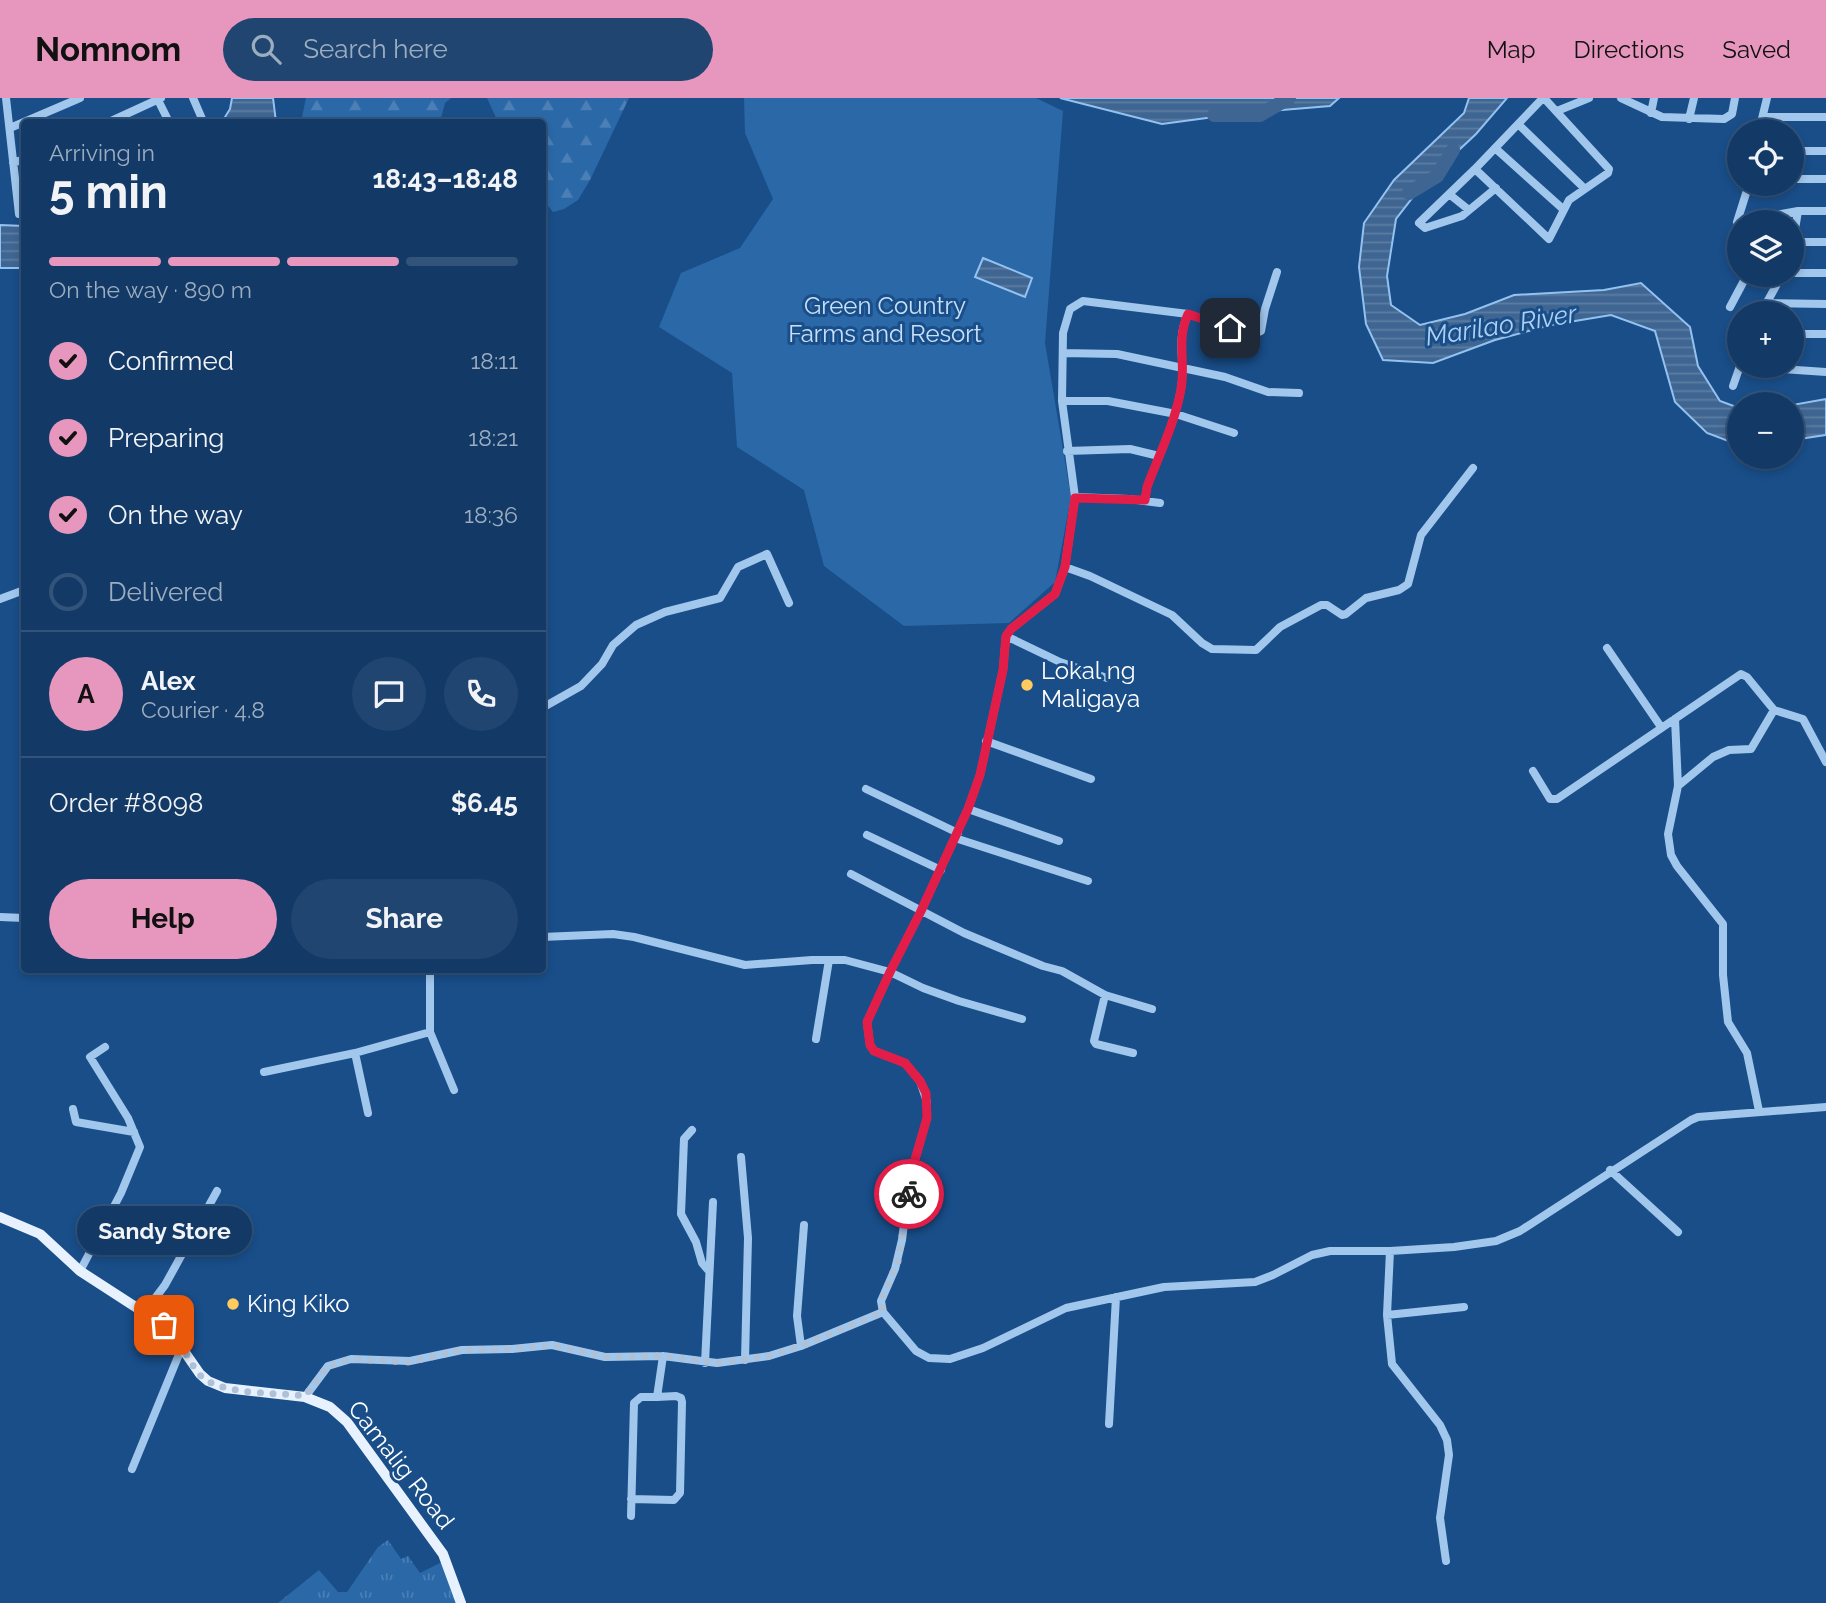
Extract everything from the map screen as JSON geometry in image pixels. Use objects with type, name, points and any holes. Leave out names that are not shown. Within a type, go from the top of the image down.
[{"type":"main road","name":"Camalig Road","points":[[0,1217],[40,1234],[80,1271],[168,1328],[200,1374],[216,1386],[305,1396],[330,1407],[347,1422],[443,1554],[461,1603]]},
{"type":"street","points":[[6,98],[19,214]]},
{"type":"street","points":[[31,119],[80,98]]},
{"type":"street","points":[[193,98],[202,119]]},
{"type":"street","points":[[1475,169],[1496,188],[1549,239],[1563,209],[1574,195],[1608,173],[1608,166],[1544,98],[1419,223],[1425,228],[1462,216],[1496,188]]},
{"type":"street","points":[[1557,111],[1588,98]]},
{"type":"street","points":[[1621,98],[1662,117],[1689,119],[1730,117],[1735,98]]},
{"type":"street","points":[[1651,113],[1654,98]]},
{"type":"street","points":[[1689,119],[1693,98]]},
{"type":"street","points":[[1767,98],[1763,117],[1826,117]]},
{"type":"street","points":[[116,119],[159,99],[168,119]]},
{"type":"street","points":[[129,113],[132,119]]},
{"type":"street","points":[[10,128],[21,123]]},
{"type":"street","points":[[1518,124],[1584,188]]},
{"type":"street","points":[[1495,148],[1563,209]]},
{"type":"street","points":[[1804,151],[1826,151]]},
{"type":"street","points":[[13,163],[21,160]]},
{"type":"street","points":[[1804,179],[1826,179]]},
{"type":"street","points":[[1449,194],[1469,210]]},
{"type":"street","points":[[1804,211],[1826,211]]},
{"type":"street","points":[[1804,244],[1826,242]]},
{"type":"street","points":[[1278,272],[1265,309],[1261,331],[1257,335],[1188,314],[1083,301],[1070,309],[1065,323],[1062,401],[1075,498],[1065,567],[1055,594],[1006,636],[1003,670],[980,775],[968,809],[867,1022],[870,1045],[874,1051],[905,1063],[926,1093],[927,1118],[910,1177],[898,1261],[881,1301],[883,1312],[916,1351],[929,1358],[950,1359],[983,1348],[1066,1308],[1116,1297],[1164,1287],[1255,1282],[1312,1255],[1330,1251],[1390,1251],[1496,1241],[1520,1231],[1690,1119],[1826,1107]]},
{"type":"street","points":[[1804,273],[1826,273]]},
{"type":"street","points":[[1804,304],[1826,304]]},
{"type":"street","points":[[1145,500],[1176,415],[1182,383],[1181,335],[1188,314]]},
{"type":"street","points":[[1804,334],[1826,334]]},
{"type":"street","points":[[1063,353],[1116,354],[1225,377],[1268,392],[1299,393]]},
{"type":"street","points":[[1804,370],[1826,372]]},
{"type":"street","points":[[1733,386],[1736,378]]},
{"type":"street","points":[[1062,401],[1108,401],[1176,415],[1234,433]]},
{"type":"street","points":[[1067,451],[1130,449],[1159,456]]},
{"type":"street","points":[[1065,567],[1172,614],[1212,649],[1251,651],[1260,647],[1280,627],[1321,605],[1327,605],[1342,615],[1367,598],[1405,587],[1412,579],[1421,535],[1473,468]]},
{"type":"street","points":[[1075,498],[1145,500],[1160,503]]},
{"type":"street","points":[[546,706],[581,686],[602,664],[613,645],[636,625],[665,612],[720,598],[737,567],[767,554],[789,603]]},
{"type":"street","points":[[0,599],[21,591]]},
{"type":"street","points":[[1006,636],[1060,662],[1107,678]]},
{"type":"street","points":[[1607,648],[1661,727]]},
{"type":"street","points":[[1533,771],[1550,799],[1557,799],[1741,674],[1747,677],[1774,710],[1803,719],[1826,762]]},
{"type":"street","points":[[1678,786],[1713,757],[1729,750],[1751,749],[1774,710]]},
{"type":"street","points":[[1675,719],[1678,786],[1668,834],[1671,855],[1676,866],[1723,924],[1723,975],[1728,1022],[1747,1053],[1759,1111]]},
{"type":"street","points":[[986,741],[1091,779]]},
{"type":"street","points":[[866,789],[957,836],[1088,881]]},
{"type":"street","points":[[968,809],[1059,841]]},
{"type":"street","points":[[867,835],[941,870]]},
{"type":"street","points":[[851,874],[1006,951],[1043,967],[1062,971],[1105,995],[1152,1009]]},
{"type":"street","points":[[0,917],[21,918]]},
{"type":"street","points":[[546,937],[613,934],[745,965],[845,960],[890,972],[959,1001],[1022,1019]]},
{"type":"street","points":[[816,1039],[829,960]]},
{"type":"street","points":[[430,973],[430,1032],[454,1090]]},
{"type":"street","points":[[1105,995],[1094,1041],[1133,1052]]},
{"type":"street","points":[[264,1072],[355,1053],[430,1032]]},
{"type":"street","points":[[80,1271],[141,1147],[128,1118],[90,1057],[105,1047]]},
{"type":"street","points":[[355,1053],[368,1113]]},
{"type":"street","points":[[73,1109],[76,1122],[134,1132]]},
{"type":"street","points":[[692,1130],[684,1139],[681,1214],[696,1242],[702,1263],[708,1270]]},
{"type":"street","points":[[741,1157],[748,1238],[745,1360]]},
{"type":"street","points":[[1610,1170],[1678,1232]]},
{"type":"street","points":[[144,1313],[164,1285],[218,1191]]},
{"type":"street","points":[[705,1363],[713,1202]]},
{"type":"street","points":[[801,1346],[797,1316],[804,1225]]},
{"type":"street","points":[[1390,1251],[1387,1315],[1394,1368],[1440,1425],[1447,1440],[1449,1455],[1440,1518],[1446,1561]]},
{"type":"street","points":[[1109,1424],[1116,1297]]},
{"type":"street","points":[[1387,1315],[1464,1307]]},
{"type":"street","points":[[305,1396],[328,1366],[351,1359],[410,1362],[462,1350],[552,1345],[605,1357],[663,1356],[705,1363],[745,1360],[801,1346],[883,1312]]},
{"type":"street","points":[[132,1469],[182,1347]]},
{"type":"street","points":[[657,1397],[663,1356]]},
{"type":"street","points":[[631,1499],[674,1500],[680,1493],[682,1402],[676,1396],[641,1397],[634,1403],[631,1499],[631,1516]]},
{"type":"green space","points":[[306,98],[451,98],[445,103],[441,119],[302,119]]},
{"type":"green space","points":[[487,98],[629,98],[578,200],[553,212],[546,203],[546,119],[497,119]]},
{"type":"green space","name":"Green Country Farms and Resort","points":[[744,98],[1036,98],[1063,111],[1045,343],[1071,497],[1055,582],[1009,623],[904,626],[824,566],[804,490],[737,447],[732,373],[659,327],[681,273],[740,248],[773,199],[745,133]]},
{"type":"green space","points":[[388,1540],[401,1559],[408,1556],[420,1573],[446,1560],[461,1603],[278,1603],[319,1570],[338,1592],[347,1592],[378,1547]]},
{"type":"water","points":[[232,98],[273,98],[276,119],[224,119],[230,109]]},
{"type":"water","points":[[1060,98],[1339,98],[1330,106],[1244,113],[1162,124]]},
{"type":"water","points":[[1469,98],[1507,98],[1476,134],[1424,183],[1396,219],[1387,276],[1391,305],[1420,325],[1465,314],[1514,295],[1604,290],[1641,283],[1690,327],[1698,366],[1720,401],[1727,404],[1727,440],[1707,433],[1675,402],[1655,331],[1611,315],[1551,325],[1495,340],[1433,363],[1383,360],[1366,324],[1359,267],[1364,223],[1394,180],[1464,113]]},
{"type":"water","points":[[0,225],[21,226],[21,268],[0,268]]},
{"type":"water","points":[[983,258],[1032,278],[1025,297],[975,277]]},
{"type":"water","points":[[1826,399],[1826,435],[1804,438],[1804,403]]},
{"type":"waterway","name":"Marilao River","points":[[1214,115],[1260,115],[1289,98]]},
{"type":"waterway","name":"Marilao River","points":[[1409,193],[1437,176],[1453,150]]},
{"type":"way so far","points":[[164,1325],[172,1332],[200,1374],[216,1386],[305,1396],[328,1366],[351,1359],[410,1362],[462,1350],[552,1345],[605,1357],[663,1356],[705,1363],[769,1356],[826,1337],[883,1312],[881,1301],[898,1261],[909,1194]]},
{"type":"place","name":"Lokal ng Maligaya","points":[[1027,685]]},
{"type":"place","name":"King Kiko","points":[[233,1304]]},
{"type":"place","name":"Sandy Store","points":[[164,1325]]},
{"type":"route","points":[[909,1194],[910,1177],[927,1118],[926,1093],[905,1063],[874,1051],[870,1045],[867,1022],[968,809],[980,775],[1000,685],[1006,636],[1055,594],[1065,567],[1075,498],[1084,496],[1145,500],[1147,487],[1176,415],[1182,383],[1181,335],[1188,314],[1230,328]]}]
